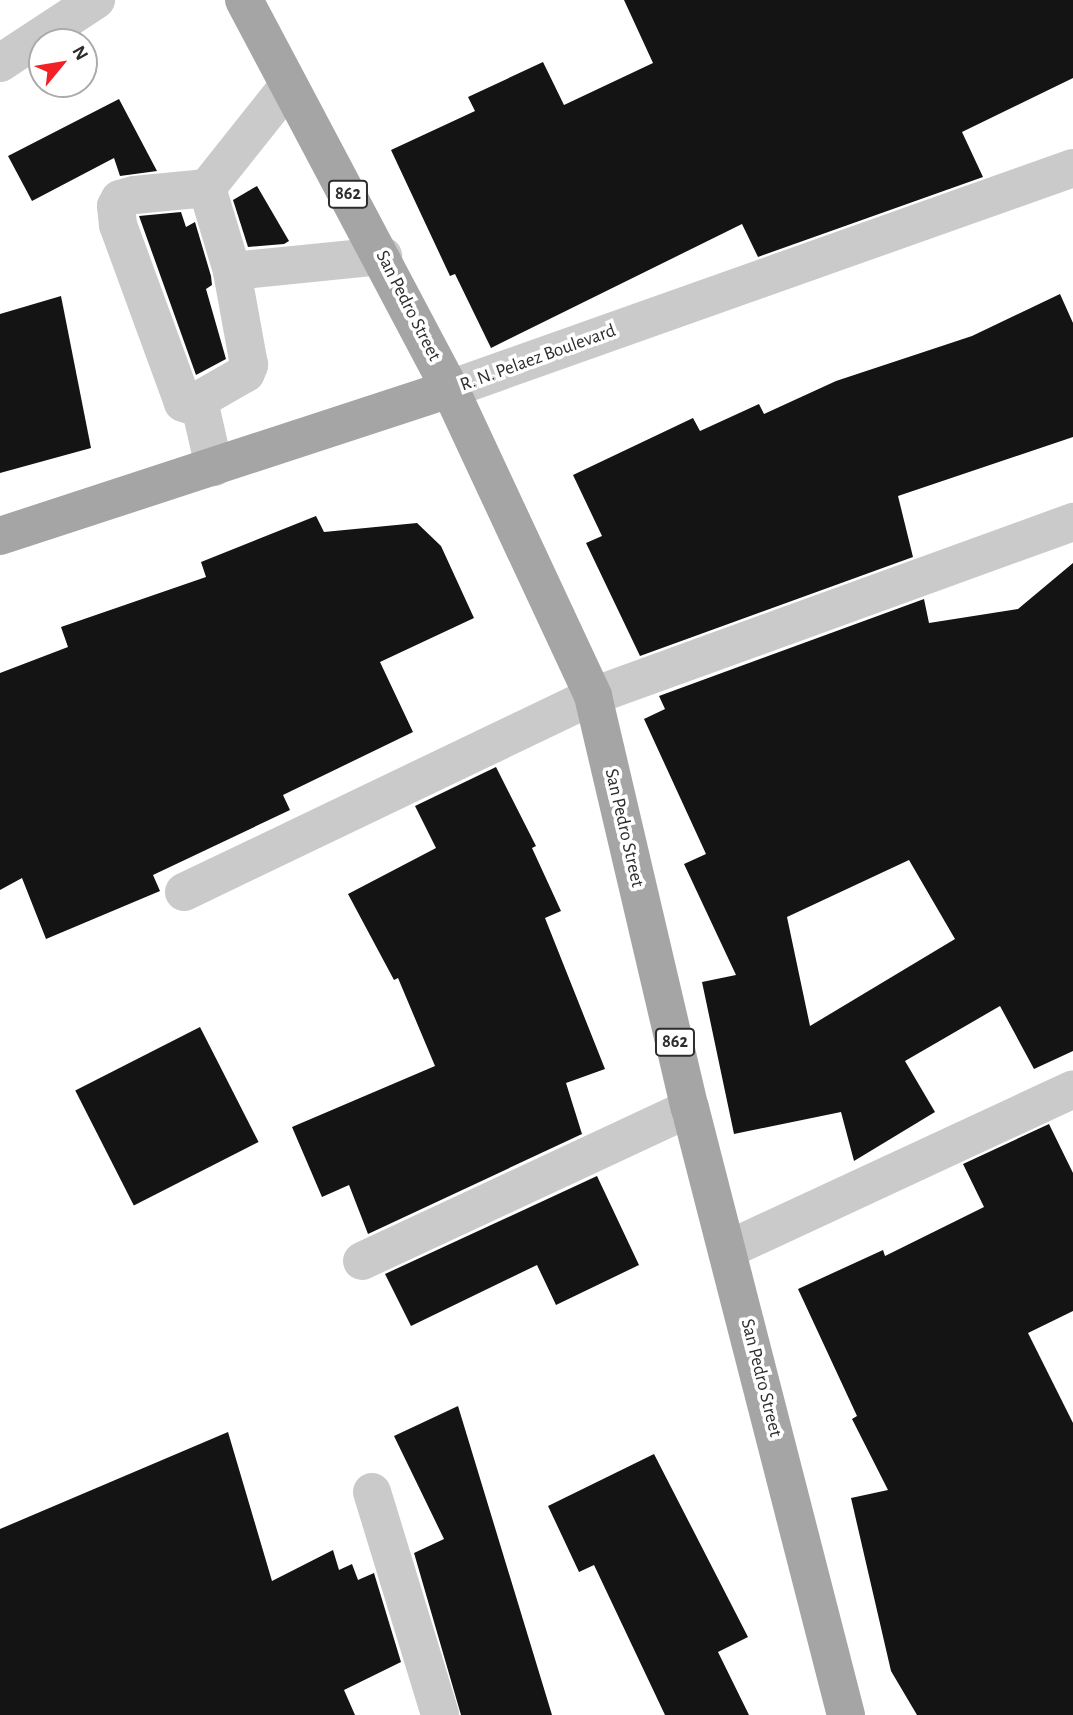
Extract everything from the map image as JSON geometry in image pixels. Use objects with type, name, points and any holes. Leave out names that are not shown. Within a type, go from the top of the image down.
[{"type":"main road","name":"San Pedro Street","points":[[244,0],[288,86],[383,256],[450,389],[593,696],[690,1108],[729,1249],[846,1715]]},
{"type":"main road","name":"R. N. Pelaez Boulevard","points":[[0,536],[450,389]]},
{"type":"street","points":[[0,63],[96,0]]},
{"type":"street","points":[[207,188],[232,271],[248,365],[246,373],[199,401],[183,403],[118,225],[116,206],[120,198],[134,195],[207,188],[288,86]]},
{"type":"street","name":"R. N. Pelaez Boulevard","points":[[450,389],[1073,168]]},
{"type":"street","points":[[232,271],[383,256]]},
{"type":"street","points":[[199,401],[214,467]]},
{"type":"street","points":[[184,892],[593,696],[1073,522]]},
{"type":"street","points":[[729,1249],[1073,1089]]},
{"type":"street","points":[[362,1261],[690,1108]]},
{"type":"street","points":[[372,1492],[440,1715]]},
{"type":"building","points":[[624,0],[1073,0],[1073,78],[962,132],[983,177],[758,257],[742,224],[491,348],[455,274],[450,276],[391,150],[475,111],[468,97],[543,62],[564,105],[653,63]]},
{"type":"building","points":[[119,99],[157,171],[120,176],[114,158],[32,201],[8,156]]},
{"type":"building","points":[[257,186],[289,241],[284,244],[248,247],[233,200]]},
{"type":"building","points":[[181,212],[186,227],[195,222],[211,276],[212,285],[206,289],[226,359],[196,375],[139,216]]},
{"type":"building","points":[[1060,294],[1073,323],[1073,437],[898,496],[913,557],[640,656],[586,543],[602,536],[573,475],[693,418],[700,431],[759,404],[764,414],[836,381],[972,336]]},
{"type":"building","points":[[61,296],[91,448],[0,473],[0,314]]},
{"type":"building","points":[[316,516],[324,532],[417,523],[441,546],[474,618],[380,662],[413,732],[283,795],[290,810],[153,875],[160,891],[46,939],[22,878],[0,890],[0,673],[68,647],[61,627],[206,577],[201,562]]},
{"type":"building","points":[[1073,563],[1073,1051],[1034,1069],[1000,1006],[905,1061],[935,1112],[854,1161],[841,1112],[734,1134],[702,982],[736,975],[684,864],[706,854],[644,719],[665,709],[659,696],[924,599],[929,623],[1018,609]],"holes":[[[909,860],[955,939],[810,1026],[787,917]]]},
{"type":"building","points":[[496,767],[536,846],[532,848],[561,911],[545,918],[605,1069],[566,1083],[582,1134],[368,1234],[349,1185],[322,1197],[292,1127],[435,1066],[398,978],[394,980],[348,894],[436,848],[415,806]]},
{"type":"building","points":[[200,1027],[259,1142],[134,1205],[75,1091]]},
{"type":"building","points":[[1049,1124],[1073,1173],[1073,1311],[1028,1333],[1073,1423],[1073,1715],[917,1715],[891,1671],[851,1498],[888,1490],[852,1419],[857,1416],[798,1289],[883,1250],[885,1256],[984,1207],[963,1164]]},
{"type":"building","points":[[597,1176],[639,1265],[556,1305],[537,1265],[411,1326],[385,1274]]},
{"type":"building","points":[[458,1406],[552,1715],[461,1715],[414,1553],[444,1539],[394,1436]]},
{"type":"building","points":[[228,1432],[272,1581],[333,1550],[339,1570],[352,1564],[358,1580],[374,1573],[401,1662],[344,1690],[355,1715],[0,1715],[0,1529]]},
{"type":"building","points":[[654,1454],[748,1637],[718,1652],[749,1715],[665,1715],[594,1565],[579,1572],[548,1506]]}]
